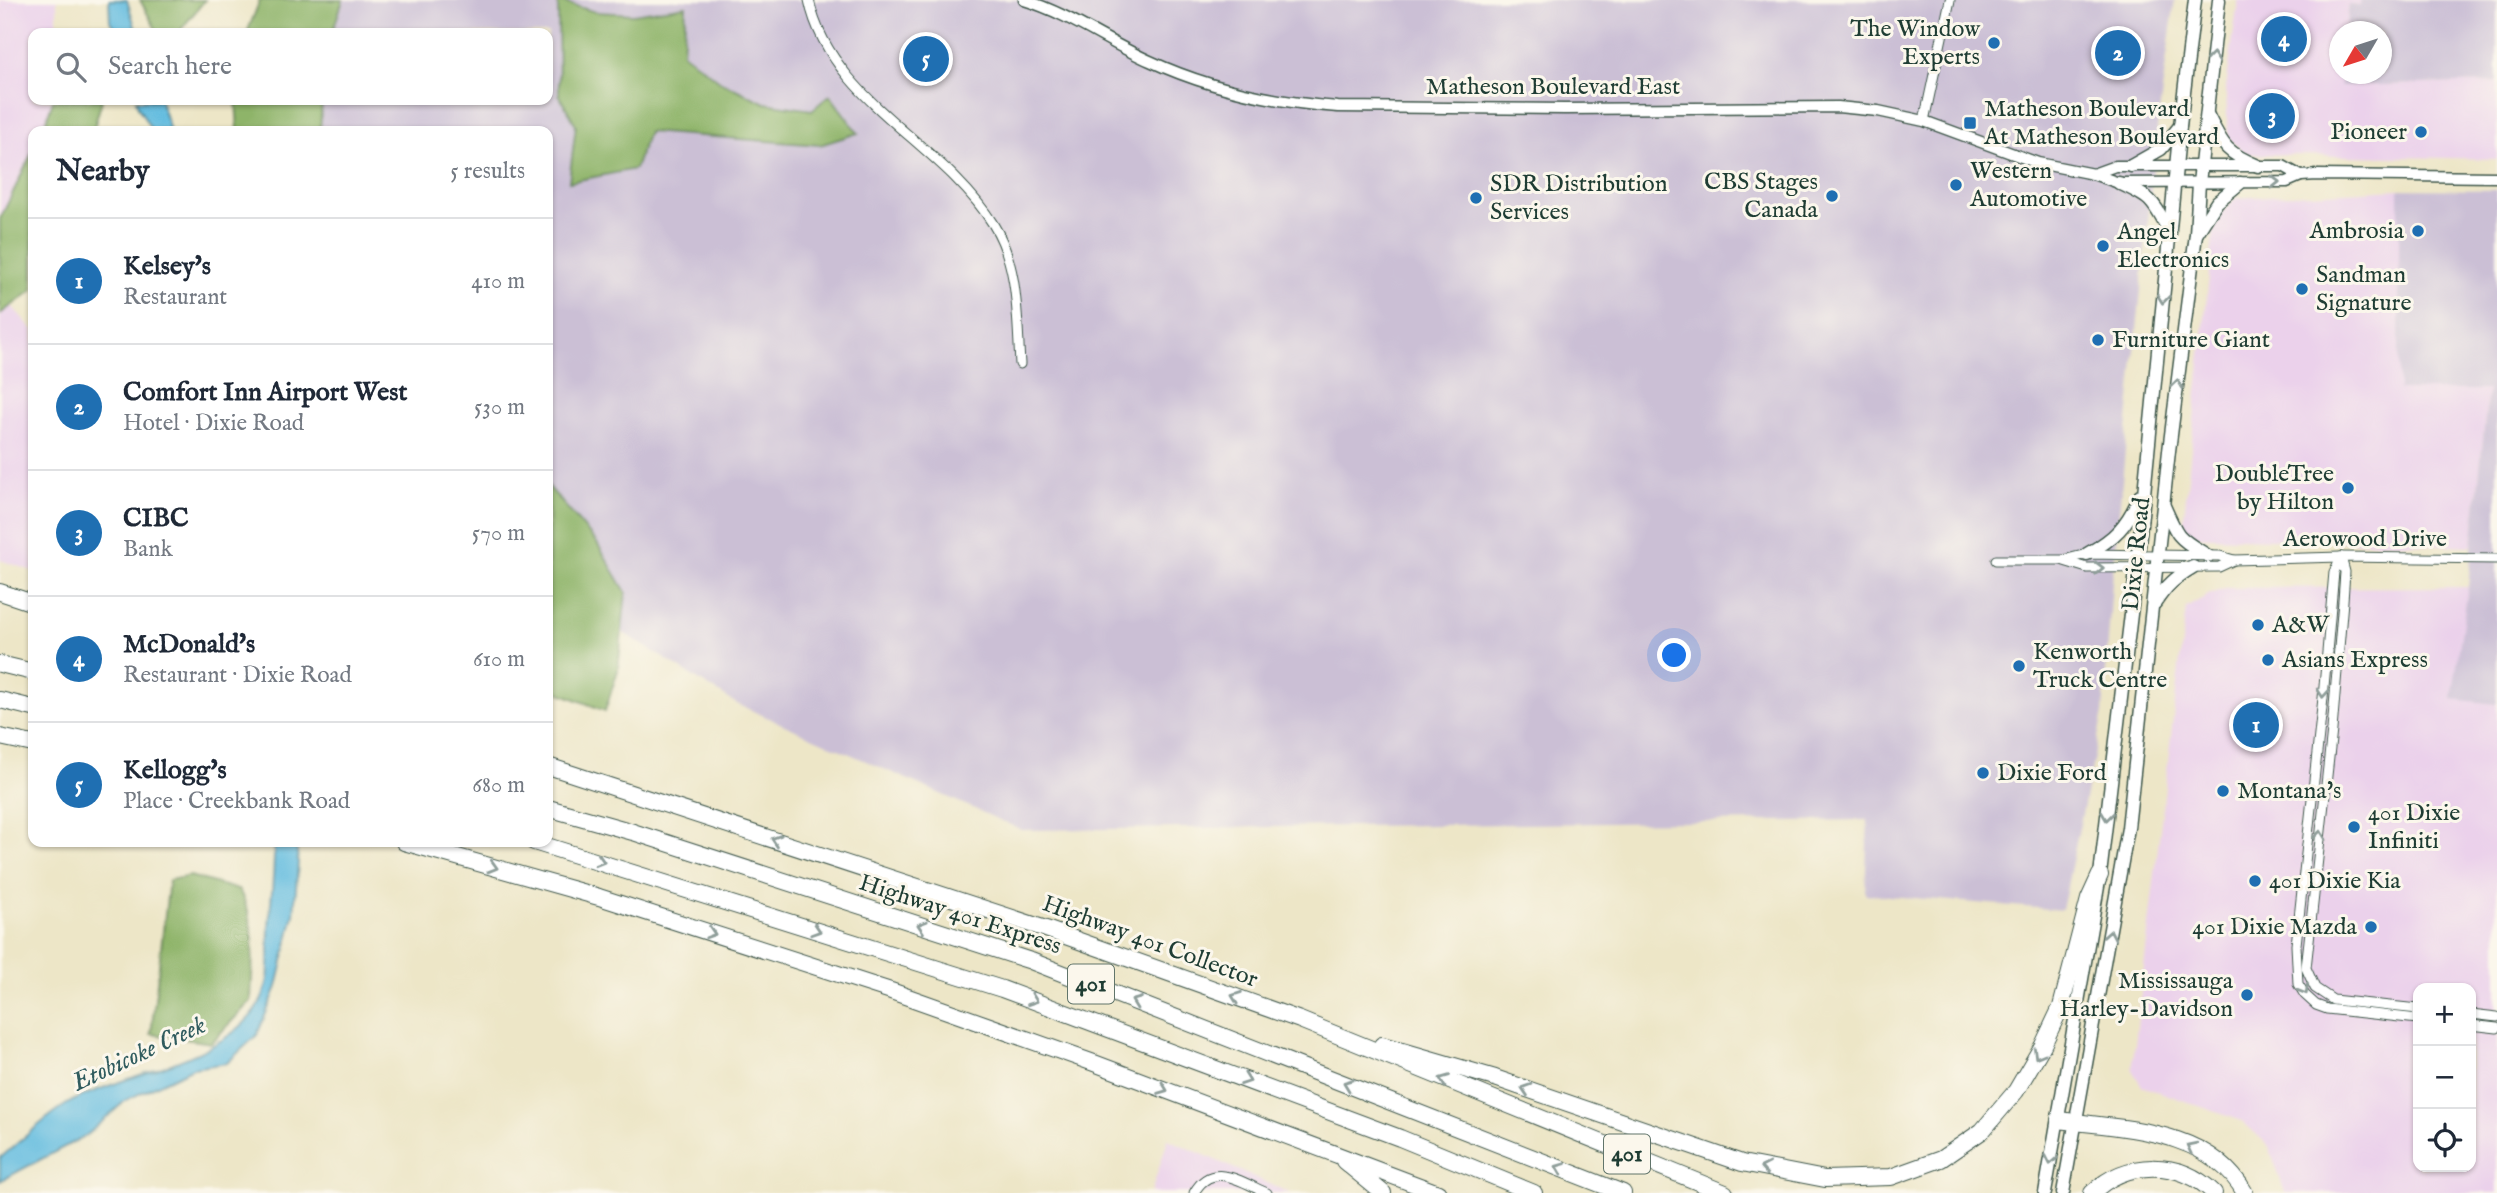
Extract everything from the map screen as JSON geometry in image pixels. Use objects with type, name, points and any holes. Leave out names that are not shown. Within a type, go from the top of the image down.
[{"type":"highway","points":[[0,592],[28,601]]},
{"type":"highway","points":[[0,664],[28,671]]},
{"type":"highway","points":[[0,700],[28,707]]},
{"type":"highway","points":[[0,737],[28,743]]},
{"type":"highway","name":"Highway 401 Collector","points":[[553,768],[1046,929],[1300,1020],[1725,1193]]},
{"type":"highway","name":"Highway 401 Express","points":[[553,809],[633,832],[1031,961],[1623,1193]]},
{"type":"highway","points":[[422,847],[599,897],[891,991],[1094,1063],[1438,1193]]},
{"type":"highway","name":"401","points":[[550,847],[1002,989],[1400,1138],[1534,1193]]},
{"type":"highway","points":[[1300,1020],[1506,1082],[1742,1163],[1825,1179],[1891,1177],[1941,1159],[1982,1131],[2016,1091],[2062,1007],[2089,899],[2100,875]]},
{"type":"highway","points":[[2059,1120],[2165,1135],[2192,1146],[2221,1165],[2245,1193]]},
{"type":"highway","points":[[1337,1155],[1383,1193]]},
{"type":"highway","points":[[2092,1193],[2107,1180],[2148,1167],[2182,1172],[2214,1193]]},
{"type":"main road","name":"Dixie Road","points":[[2045,1193],[2100,875],[2138,561],[2180,126],[2195,0]]},
{"type":"main road","name":"Dixie Road","points":[[2063,1193],[2128,828],[2220,0]]},
{"type":"main road","points":[[2207,113],[2226,148],[2239,158],[2258,166]]},
{"type":"main road","points":[[2131,166],[2161,149],[2180,126]]},
{"type":"main road","points":[[2119,183],[2144,194],[2156,205],[2170,233]]},
{"type":"main road","points":[[2196,234],[2217,202],[2240,183]]},
{"type":"main road","points":[[2087,554],[2107,543],[2119,532],[2144,485]]},
{"type":"main road","points":[[2163,503],[2173,528],[2182,541],[2208,556]]},
{"type":"main road","points":[[2152,609],[2165,587],[2175,577],[2193,567]]},
{"type":"street","points":[[809,0],[814,22],[825,42],[858,88],[961,185],[993,224],[1004,247],[1015,288],[1020,364]]},
{"type":"street","name":"Matheson Boulevard East","points":[[1024,0],[1079,22],[1149,61],[1190,78],[1233,91],[1300,104],[1338,107],[1553,109],[1816,107],[1878,111],[1924,121],[2038,163],[2093,174],[2119,183],[2287,182],[2301,176],[2497,177]]},
{"type":"street","points":[[1924,121],[1950,0]]},
{"type":"street","name":"Matheson Boulevard East","points":[[2093,174],[2115,166],[2283,166],[2301,176]]},
{"type":"street","name":"Aerowood Drive","points":[[1996,560],[2063,560],[2087,554],[2138,561],[2208,556],[2234,560],[2341,557],[2497,559]]},
{"type":"street","points":[[2341,557],[2345,572],[2342,614],[2306,968],[2315,988],[2333,1000],[2413,1008]]},
{"type":"street","points":[[2341,557],[2334,572],[2296,945],[2297,979],[2305,996],[2321,1008],[2413,1018]]},
{"type":"street","name":"Aerowood Drive","points":[[2063,560],[2087,568],[2138,561]]},
{"type":"street","name":"Aerowood Drive","points":[[2158,561],[2193,567],[2219,567],[2234,560]]},
{"type":"street","points":[[2476,1015],[2497,1017]]},
{"type":"street","points":[[2476,1026],[2497,1028]]},
{"type":"street","points":[[1194,1193],[1201,1181],[1217,1175],[1228,1176],[1267,1193]]},
{"type":"shaded area","points":[[0,0],[57,0],[57,28],[28,28],[28,105],[51,105],[45,126],[28,126],[28,161],[0,219]]},
{"type":"shaded area","points":[[343,0],[2175,0],[2158,120],[2112,583],[2103,713],[2062,910],[1865,894],[1868,820],[1022,830],[737,704],[622,632],[626,592],[597,543],[553,492],[553,126],[320,126],[322,105],[553,105],[553,28],[334,28]]},
{"type":"shaded area","points":[[2238,0],[2360,0],[2359,6],[2349,5],[2347,21],[2329,21],[2329,84],[2341,86],[2497,82],[2497,159],[2245,154],[2228,138],[2226,88]]},
{"type":"shaded area","points":[[2360,0],[2497,0],[2497,82],[2340,86],[2392,84],[2392,21],[2347,21],[2349,5],[2359,6]]},
{"type":"shaded area","points":[[2399,189],[2400,390],[2488,390],[2472,546],[2182,536],[2215,218],[2236,198]]},
{"type":"shaded area","points":[[2399,189],[2497,190],[2497,704],[2452,699],[2468,587],[2488,390],[2399,390]]},
{"type":"shaded area","points":[[11,305],[28,324],[28,569],[0,560],[0,314]]},
{"type":"shaded area","points":[[2468,587],[2453,698],[2497,704],[2497,1193],[2285,1193],[2269,1146],[2242,1121],[2142,1086],[2132,1070],[2186,608],[2210,594],[2228,588]]},
{"type":"shaded area","points":[[1168,1139],[1290,1193],[1151,1193]]},
{"type":"green space","points":[[140,0],[205,0],[182,28],[155,28]]},
{"type":"green space","points":[[260,0],[343,0],[334,28],[249,28]]},
{"type":"green space","points":[[558,1],[596,12],[633,14],[686,6],[683,53],[721,82],[765,103],[812,110],[830,95],[858,133],[820,145],[648,132],[635,169],[569,182],[576,125],[559,95]]},
{"type":"green space","points":[[51,105],[101,105],[94,126],[45,126]]},
{"type":"green space","points":[[236,105],[322,105],[320,126],[238,126]]},
{"type":"green space","points":[[28,161],[28,294],[0,314],[0,219]]},
{"type":"green space","points":[[553,492],[597,543],[626,592],[618,670],[605,711],[553,690]]},
{"type":"green space","points":[[190,876],[239,890],[245,902],[251,930],[251,1001],[211,1043],[151,1034],[169,880]]},
{"type":"water","points":[[109,0],[127,0],[135,28],[114,28],[110,21]]},
{"type":"water","points":[[162,105],[168,126],[149,126],[138,107]]},
{"type":"water","name":"Etobicoke Creek","points":[[274,847],[296,847],[294,914],[277,987],[257,1035],[227,1063],[193,1068],[126,1100],[87,1135],[0,1181],[0,1158],[67,1104],[207,1048],[233,1033],[252,1014],[265,991],[268,976]]},
{"type":"place","name":"McDonald's","points":[[2284,39]]},
{"type":"place","name":"The Window Experts","points":[[1994,43]]},
{"type":"place","name":"Comfort Inn Airport West","points":[[2118,53]]},
{"type":"place","name":"Kellogg's","points":[[926,59]]},
{"type":"place","name":"CIBC","points":[[2272,116]]},
{"type":"place","name":"Matheson Boulevard At Matheson Boulevard","points":[[1970,123]]},
{"type":"place","name":"Pioneer","points":[[2421,132]]},
{"type":"place","name":"Western Automotive","points":[[1956,185]]},
{"type":"place","name":"CBS Stages Canada","points":[[1832,196]]},
{"type":"place","name":"SDR Distribution Services","points":[[1476,198]]},
{"type":"place","name":"Ambrosia","points":[[2418,231]]},
{"type":"place","name":"Angel Electronics","points":[[2103,246]]},
{"type":"place","name":"Sandman Signature","points":[[2302,289]]},
{"type":"place","name":"Furniture Giant","points":[[2098,340]]},
{"type":"place","name":"DoubleTree by Hilton","points":[[2348,488]]},
{"type":"place","name":"A&W","points":[[2258,625]]},
{"type":"place","name":"Asians Express","points":[[2268,660]]},
{"type":"place","name":"Kenworth Truck Centre","points":[[2019,666]]},
{"type":"place","name":"Kelsey's","points":[[2256,725]]},
{"type":"place","name":"Dixie Ford","points":[[1983,773]]},
{"type":"place","name":"Montana's","points":[[2223,791]]},
{"type":"place","name":"401 Dixie Infiniti","points":[[2354,827]]},
{"type":"place","name":"401 Dixie Kia","points":[[2255,881]]},
{"type":"place","name":"401 Dixie Mazda","points":[[2371,927]]},
{"type":"place","name":"Mississauga Harley-Davidson","points":[[2247,995]]}]
